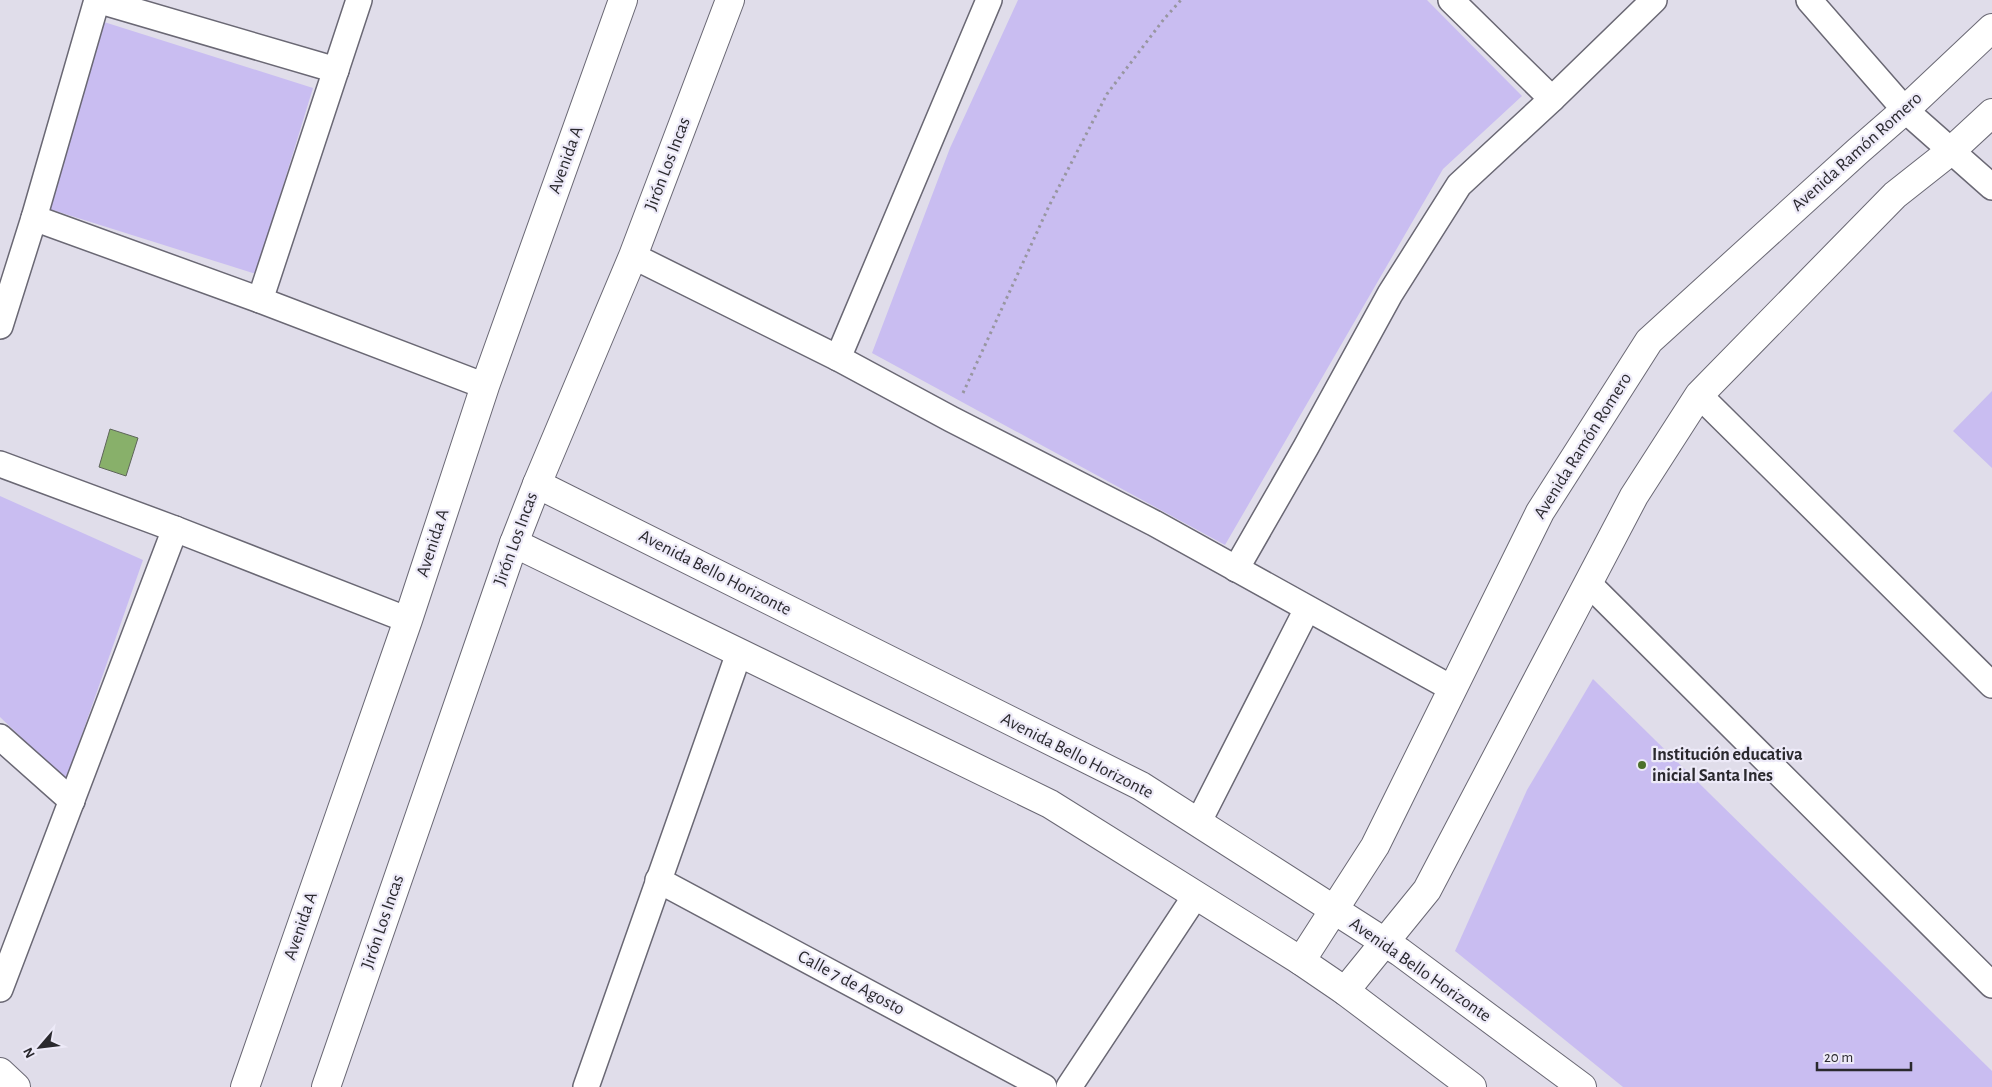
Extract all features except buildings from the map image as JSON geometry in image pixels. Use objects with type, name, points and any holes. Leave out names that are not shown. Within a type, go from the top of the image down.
[{"type":"street","points":[[0,326],[34,218],[97,0],[336,70]]},
{"type":"street","points":[[260,300],[359,0]]},
{"type":"street","name":"Avenida A","points":[[245,1087],[408,620],[485,386],[623,0]]},
{"type":"street","name":"Jirón Los Incas","points":[[326,1087],[514,543],[536,484],[634,256],[730,0]]},
{"type":"street","points":[[838,358],[988,0]]},
{"type":"street","points":[[1451,0],[1552,99]]},
{"type":"street","points":[[1236,569],[1390,294],[1459,185],[1552,99],[1654,0]]},
{"type":"street","points":[[1809,0],[1905,110],[1992,187]]},
{"type":"street","name":"Avenida Ramón Romero","points":[[1301,961],[1375,846],[1540,512],[1649,341],[1905,110],[1992,28]]},
{"type":"street","points":[[1346,991],[1427,890],[1634,496],[1699,396],[1895,195],[1952,150],[1992,113]]},
{"type":"street","points":[[34,218],[260,300],[485,386]]},
{"type":"street","points":[[634,256],[838,358],[951,419],[1154,523],[1453,689]]},
{"type":"street","points":[[1699,396],[1992,685]]},
{"type":"street","points":[[0,464],[175,529],[408,620]]},
{"type":"street","name":"Avenida Bello Horizonte","points":[[536,484],[1141,786],[1384,942],[1582,1087]]},
{"type":"street","points":[[0,989],[175,529]]},
{"type":"street","points":[[514,543],[1050,804],[1346,991],[1472,1087]]},
{"type":"street","points":[[1588,583],[1992,985]]},
{"type":"street","points":[[1198,823],[1307,609]]},
{"type":"street","points":[[586,1087],[739,653]]},
{"type":"street","points":[[0,737],[72,801]]},
{"type":"street","name":"Calle 7 de Agosto","points":[[658,880],[1044,1087]]},
{"type":"street","points":[[1069,1087],[1196,895]]},
{"type":"street","points":[[0,1072],[16,1087]]},
{"type":"path","points":[[951,419],[1049,206],[1107,94],[1164,19],[1181,0]]},
{"type":"shaded area","points":[[1018,0],[1427,0],[1522,96],[1443,169],[1225,545],[872,353],[950,148]]},
{"type":"shaded area","points":[[104,22],[313,88],[256,274],[46,208]]},
{"type":"shaded area","points":[[1992,391],[1992,468],[1953,431]]},
{"type":"shaded area","points":[[0,496],[143,560],[66,780],[0,717]]},
{"type":"shaded area","points":[[1593,679],[1992,1071],[1992,1087],[1623,1087],[1455,951],[1527,790]]},
{"type":"place","name":"Institución educativa inicial Santa Ines","points":[[1642,765]]}]
